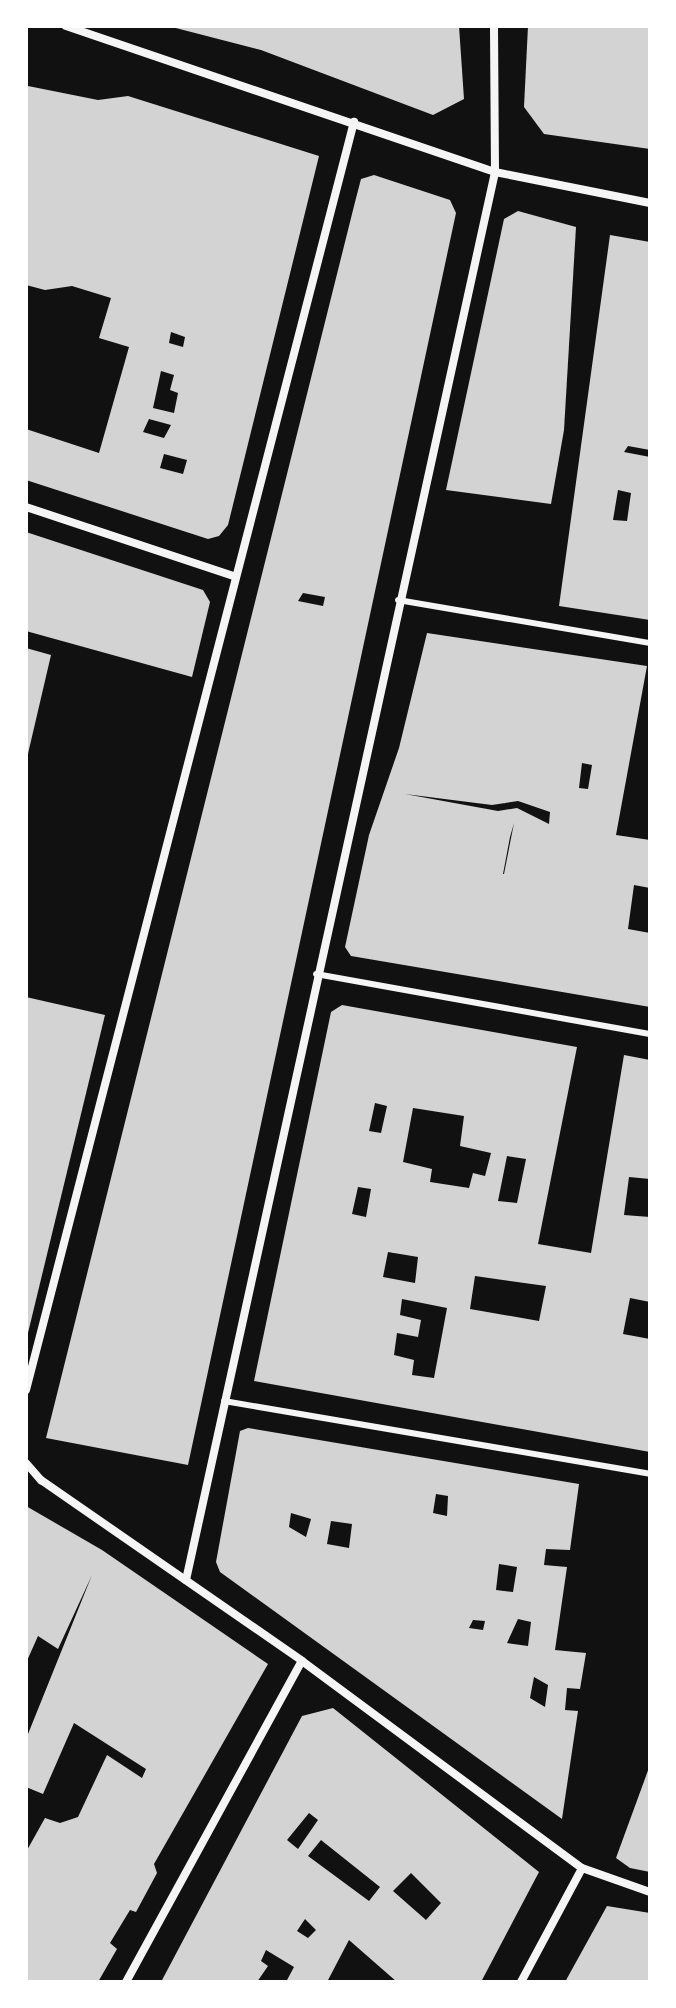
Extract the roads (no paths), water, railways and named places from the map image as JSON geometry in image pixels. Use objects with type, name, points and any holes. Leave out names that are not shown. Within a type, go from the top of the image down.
[{"type":"street","points":[[66,26],[495,172],[650,203]]},
{"type":"street","points":[[186,1580],[398,600],[495,172],[494,26]]},
{"type":"street","points":[[26,1390],[354,122]]},
{"type":"street","points":[[26,507],[236,577]]},
{"type":"street","points":[[26,1463],[41,1480],[302,1661],[582,1868],[650,1892]]},
{"type":"street","points":[[126,1982],[302,1661]]},
{"type":"street","points":[[521,1982],[582,1868]]},
{"type":"lane","points":[[398,600],[650,643]]},
{"type":"lane","points":[[316,974],[650,1034]]},
{"type":"lane","points":[[223,1401],[650,1474]]}]
